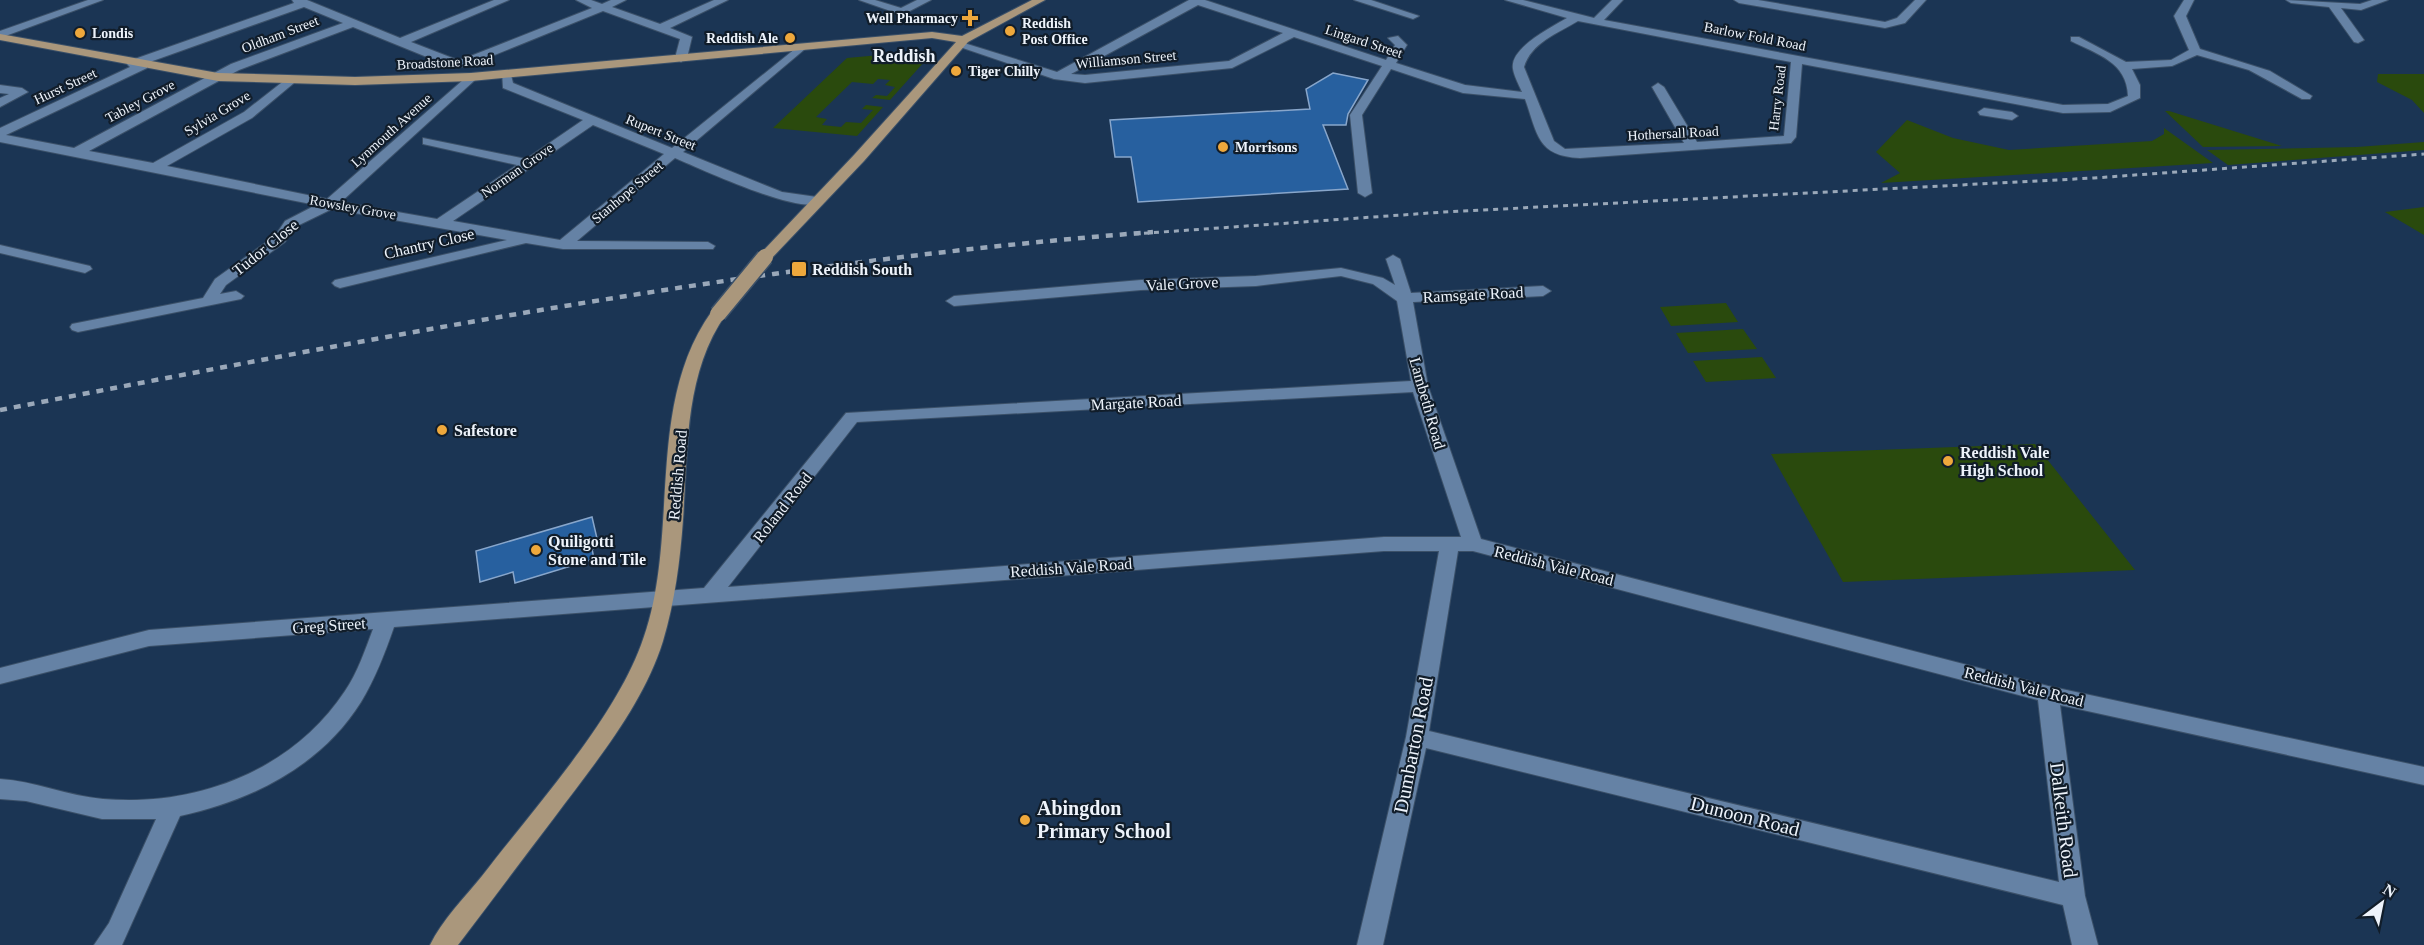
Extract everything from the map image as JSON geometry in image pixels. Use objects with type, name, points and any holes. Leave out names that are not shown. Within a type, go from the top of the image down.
[{"type":"main road","name":"Reddish Road","points":[[443,945],[597,743],[625,698],[651,646],[670,559],[685,391],[692,358],[701,337],[765,257],[961,44],[989,26],[1040,0]]},
{"type":"main road","points":[[894,38],[989,26]]},
{"type":"main road","name":"Broadstone Road","points":[[0,36],[138,65],[218,77],[290,80],[471,77],[894,38],[961,44]]},
{"type":"street","points":[[0,36],[98,0]]},
{"type":"street","name":"Hurst Street","points":[[0,133],[138,65],[304,3],[327,0]]},
{"type":"street","points":[[400,42],[504,0]]},
{"type":"street","points":[[581,0],[686,37],[681,58]]},
{"type":"street","points":[[304,3],[453,63],[465,63],[621,0]]},
{"type":"street","points":[[660,28],[723,0]]},
{"type":"street","points":[[864,0],[902,12],[926,0]]},
{"type":"street","points":[[1058,76],[1197,0]]},
{"type":"street","name":"Lingard Street","points":[[1197,0],[1291,34],[1463,89],[1528,96]]},
{"type":"street","points":[[1359,0],[1413,16]]},
{"type":"street","name":"Barlow Fold Road","points":[[1510,0],[1596,22],[2063,109],[2110,108],[2134,98],[2136,84],[2126,65]]},
{"type":"street","points":[[1596,22],[1618,0]]},
{"type":"street","points":[[1740,0],[1885,26],[1896,25],[1904,20],[1921,0]]},
{"type":"street","points":[[2189,0],[2180,16],[2195,51]]},
{"type":"street","points":[[2291,0],[2361,7],[2383,0]]},
{"type":"street","points":[[2334,6],[2358,40]]},
{"type":"street","points":[[1528,96],[1518,67],[1519,58],[1527,49],[1576,17]]},
{"type":"street","name":"Oldham Street","points":[[218,77],[235,67],[353,23]]},
{"type":"street","name":"Williamson Street","points":[[961,44],[1058,76],[1085,79],[1232,64],[1291,34]]},
{"type":"street","points":[[1365,193],[1356,115],[1401,45],[1394,38]]},
{"type":"street","points":[[2075,39],[2126,65],[2177,61],[2189,58],[2195,51]]},
{"type":"street","name":"Stanhope Street","points":[[563,245],[801,47]]},
{"type":"street","points":[[2195,51],[2253,65],[2280,78],[2306,96]]},
{"type":"street","name":"Harry Road","points":[[1786,140],[1790,137],[1797,59]]},
{"type":"street","name":"Rupert Street","points":[[506,74],[507,85],[592,120],[779,196],[817,201]]},
{"type":"street","name":"Tabley Grove","points":[[76,152],[218,77]]},
{"type":"street","name":"Lynmouth Avenue","points":[[330,204],[471,77]]},
{"type":"street","name":"Sylvia Grove","points":[[155,167],[248,115],[290,80]]},
{"type":"street","points":[[1658,87],[1693,147]]},
{"type":"street","points":[[0,89],[22,92],[0,102]]},
{"type":"street","name":"Hothersall Road","points":[[1528,96],[1548,143],[1562,153],[1580,154],[1786,140]]},
{"type":"street","points":[[1995,97],[1990,112],[2012,116]]},
{"type":"street","name":"Norman Grove","points":[[442,222],[592,120]]},
{"type":"street","name":"Rowsley Grove","points":[[0,138],[155,167],[330,204],[563,245],[708,246]]},
{"type":"street","points":[[428,141],[526,163]]},
{"type":"street","name":"Tudor Close","points":[[209,301],[220,282],[280,239],[290,224],[330,204]]},
{"type":"street","name":"Chantry Close","points":[[340,283],[527,239]]},
{"type":"street","points":[[0,249],[85,269]]},
{"type":"street","name":"Lambeth Road","points":[[1393,259],[1402,284],[1420,386],[1473,544]]},
{"type":"street","name":"Vale Grove","points":[[954,301],[1141,285],[1256,281],[1341,272],[1378,281],[1403,298]]},
{"type":"street","name":"Ramsgate Road","points":[[1403,298],[1543,291]]},
{"type":"street","name":"Tudor Close","points":[[78,327],[236,296]]},
{"type":"street","name":"Margate Road","points":[[852,417],[1420,386]]},
{"type":"street","name":"Roland Road","points":[[711,594],[852,417]]},
{"type":"street","name":"Reddish Vale Road","points":[[663,598],[1384,544],[1473,544],[2048,694],[2424,776]]},
{"type":"street","name":"Dumbarton Road","points":[[1370,945],[1417,737],[1450,544]]},
{"type":"street","name":"Greg Street","points":[[0,676],[148,638],[663,598]]},
{"type":"street","points":[[0,789],[33,793],[99,809],[170,810],[205,801],[247,785],[305,751],[330,728],[348,705],[362,681],[387,620]]},
{"type":"street","name":"Dalkeith Road","points":[[2048,694],[2073,896],[2085,945]]},
{"type":"street","name":"Dunoon Road","points":[[1417,737],[2073,896]]},
{"type":"street","points":[[107,945],[118,931],[164,829],[170,810]]},
{"type":"green space","points":[[891,54],[889,57],[925,61],[890,100],[872,98],[876,95],[887,96],[895,87],[885,85],[890,80],[878,79],[873,84],[852,82],[816,117],[827,119],[822,125],[841,127],[846,122],[861,123],[873,110],[862,109],[866,105],[883,107],[857,136],[773,128],[847,58]]},
{"type":"green space","points":[[2378,74],[2424,74],[2424,113],[2412,100],[2377,82]]},
{"type":"green space","points":[[2165,111],[2169,111],[2282,146],[2203,147]]},
{"type":"green space","points":[[1907,120],[1953,138],[2009,150],[2152,141],[2164,134],[2164,128],[2213,163],[1881,183],[1900,173],[1876,152]]},
{"type":"green space","points":[[2424,142],[2424,150],[2228,165],[2207,150],[2357,147]]},
{"type":"green space","points":[[2424,207],[2424,235],[2385,212]]},
{"type":"green space","points":[[1726,303],[1738,322],[1671,326],[1660,307]]},
{"type":"green space","points":[[1743,329],[1757,349],[1688,353],[1676,333]]},
{"type":"green space","points":[[1762,357],[1776,378],[1706,382],[1693,361]]},
{"type":"green space","points":[[2035,444],[2135,570],[1843,582],[1771,454]]},
{"type":"building","name":"Morrisons","points":[[1333,73],[1368,80],[1348,114],[1346,125],[1323,125],[1348,189],[1138,202],[1131,157],[1115,157],[1110,120],[1310,109],[1306,89]]},
{"type":"building","name":"Quiligotti Stone and Tile","points":[[592,517],[599,547],[592,549],[594,559],[515,583],[513,572],[480,582],[476,551]]},
{"type":"railway","points":[[1134,234],[1444,212],[2094,178],[2424,154]]},
{"type":"railway","points":[[0,410],[287,355],[574,304],[862,262],[1007,245],[1153,232]]},
{"type":"place","name":"Well Pharmacy","points":[[970,18]]},
{"type":"place","name":"Reddish Post Office","points":[[1010,31]]},
{"type":"place","name":"Londis","points":[[80,33]]},
{"type":"place","name":"Reddish Ale","points":[[790,38]]},
{"type":"place","name":"Tiger Chilly","points":[[956,71]]},
{"type":"place","name":"Morrisons","points":[[1223,147]]},
{"type":"place","name":"Reddish South","points":[[799,269]]},
{"type":"place","name":"Safestore","points":[[442,430]]},
{"type":"place","name":"Reddish Vale High School","points":[[1948,461]]},
{"type":"place","name":"Quiligotti Stone and Tile","points":[[536,550]]},
{"type":"place","name":"Abingdon Primary School","points":[[1025,820]]},
{"type":"district","name":"Reddish","points":[[904,56]]}]
